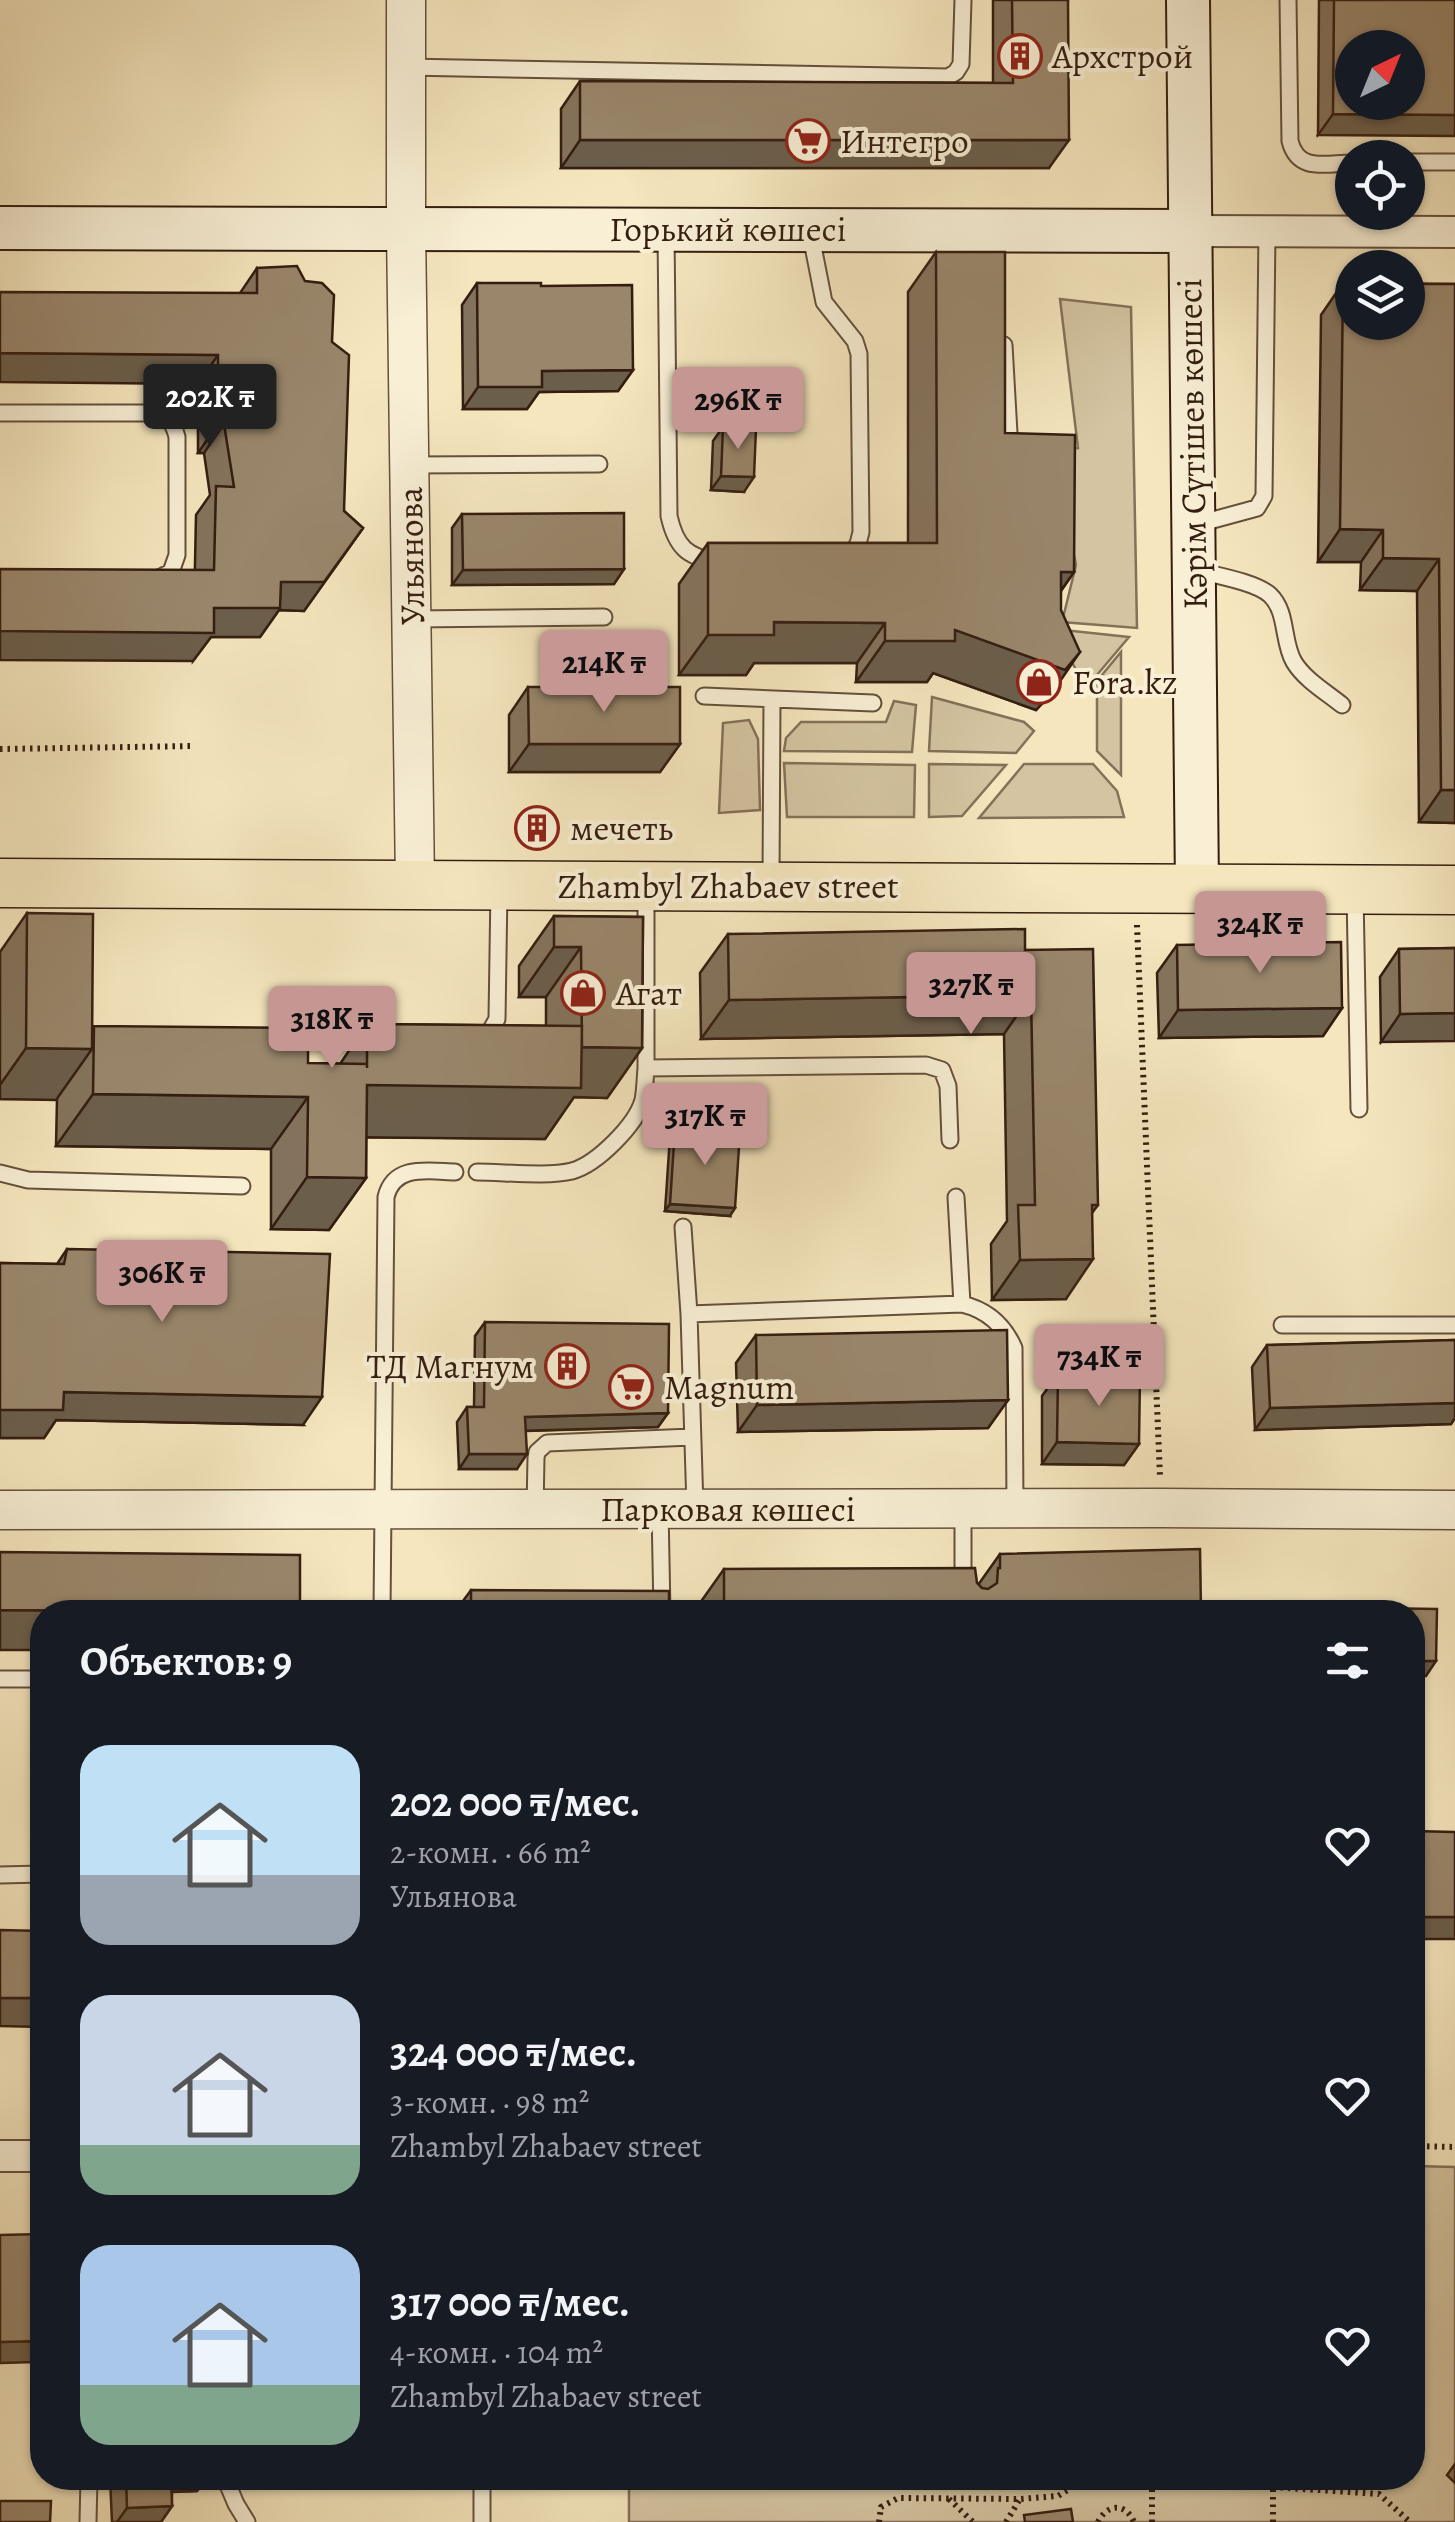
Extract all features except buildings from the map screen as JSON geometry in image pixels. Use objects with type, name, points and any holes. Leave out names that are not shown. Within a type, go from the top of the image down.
[{"type":"main road","name":"Кәрім Сүтішев көшесі","points":[[1188,0],[1197,888]]},
{"type":"main road","name":"Горький көшесі","points":[[0,228],[810,230],[998,240],[1189,231]]},
{"type":"main road","name":"Zhambyl Zhabaev street","points":[[0,882],[73,892],[416,884],[1455,890]]},
{"type":"street","name":"Ульянова","points":[[406,0],[416,884]]},
{"type":"street","name":"Горький көшесі","points":[[1189,231],[1455,232]]},
{"type":"street","name":"Парковая көшесі","points":[[0,1510],[1455,1510]]},
{"type":"street","points":[[0,2156],[30,2156]]},
{"type":"lane","points":[[406,67],[948,77],[961,64],[963,0]]},
{"type":"lane","points":[[1288,0],[1292,150],[1296,158],[1310,163],[1335,163]]},
{"type":"lane","points":[[1425,162],[1455,162]]},
{"type":"lane","points":[[666,229],[669,516],[673,534],[683,549],[702,560],[736,562]]},
{"type":"lane","points":[[810,230],[824,302],[847,330],[859,354],[860,532],[852,554],[843,562],[831,563]]},
{"type":"lane","points":[[1194,526],[1250,511],[1257,508],[1264,496],[1267,232]]},
{"type":"lane","points":[[1003,324],[1010,456]]},
{"type":"lane","points":[[0,413],[148,412],[169,418],[177,437],[176,564],[165,577],[138,579]]},
{"type":"lane","points":[[409,465],[599,464]]},
{"type":"lane","points":[[1194,569],[1260,588],[1270,595],[1279,608],[1294,663],[1342,704]]},
{"type":"lane","points":[[412,619],[604,618]]},
{"type":"lane","points":[[704,696],[874,704]]},
{"type":"lane","points":[[771,886],[772,699]]},
{"type":"lane","points":[[455,1038],[481,1036],[489,1032],[497,1019],[499,884]]},
{"type":"lane","points":[[478,1172],[572,1171],[587,1164],[615,1140],[638,1110],[646,1068],[646,885]]},
{"type":"lane","points":[[1355,890],[1360,1109]]},
{"type":"lane","points":[[282,1037],[397,1038]]},
{"type":"lane","points":[[646,1068],[935,1066],[942,1070],[948,1086],[950,1140]]},
{"type":"lane","points":[[0,1172],[28,1180],[242,1186]]},
{"type":"lane","points":[[382,1600],[387,1190],[404,1173],[455,1172]]},
{"type":"lane","points":[[956,1197],[962,1304]]},
{"type":"lane","points":[[664,1600],[692,1437],[683,1227]]},
{"type":"lane","points":[[689,1314],[962,1304],[985,1312],[1007,1334],[1014,1348],[1015,1508]]},
{"type":"lane","points":[[1282,1325],[1455,1324]]},
{"type":"lane","points":[[535,1509],[537,1452],[547,1443],[692,1437]]},
{"type":"lane","points":[[963,1510],[963,1600]]},
{"type":"lane","points":[[0,1679],[30,1679]]},
{"type":"lane","points":[[0,1874],[30,1874]]},
{"type":"lane","points":[[88,2522],[89,2490]]},
{"type":"lane","points":[[230,2490],[247,2522]]},
{"type":"lane","points":[[482,2490],[482,2522]]},
{"type":"path","points":[[0,748],[194,746]]},
{"type":"path","points":[[1136,889],[1161,1508]]},
{"type":"path","points":[[1425,2146],[1455,2147]]},
{"type":"path","points":[[880,2522],[881,2506],[898,2498],[1020,2498],[1058,2496],[1068,2490]]},
{"type":"path","points":[[1152,2490],[1152,2522]]},
{"type":"path","points":[[1272,2522],[1273,2490]]},
{"type":"path","points":[[1308,2490],[1379,2494],[1410,2522]]},
{"type":"path","points":[[948,2498],[973,2522]]},
{"type":"path","points":[[1006,2522],[1020,2498]]},
{"type":"path","points":[[1098,2522],[1105,2511],[1114,2508],[1123,2509],[1134,2522]]},
{"type":"shaded area","points":[[1060,299],[1131,307],[1137,628],[1062,622],[1076,565],[1053,450],[1078,448]]},
{"type":"shaded area","points":[[1054,629],[1129,637],[1091,682],[1080,677]]},
{"type":"shaded area","points":[[1121,652],[1121,775],[1097,751],[1097,681]]},
{"type":"shaded area","points":[[932,697],[1024,722],[1034,731],[1016,753],[929,751]]},
{"type":"shaded area","points":[[894,701],[916,705],[912,752],[784,751],[786,738],[801,722],[886,722]]},
{"type":"shaded area","points":[[749,720],[758,739],[760,810],[719,813],[723,723]]},
{"type":"shaded area","points":[[784,763],[915,765],[914,817],[787,817]]},
{"type":"shaded area","points":[[929,764],[1006,765],[962,816],[929,817]]},
{"type":"shaded area","points":[[1024,764],[1093,764],[1117,791],[1124,817],[979,818]]},
{"type":"shaded area","points":[[1425,2166],[1455,2167],[1455,2522],[629,2522],[629,2490],[1425,2490]]},
{"type":"place","name":"Архстрой","points":[[1020,56]]},
{"type":"place","name":"Интегро","points":[[808,141]]},
{"type":"place","name":"Fora.kz","points":[[1039,682]]},
{"type":"place","name":"мечеть","points":[[537,828]]},
{"type":"place","name":"Агат","points":[[583,993]]},
{"type":"place","name":"ТД Магнум","points":[[567,1366]]},
{"type":"place","name":"Magnum","points":[[631,1387]]}]
